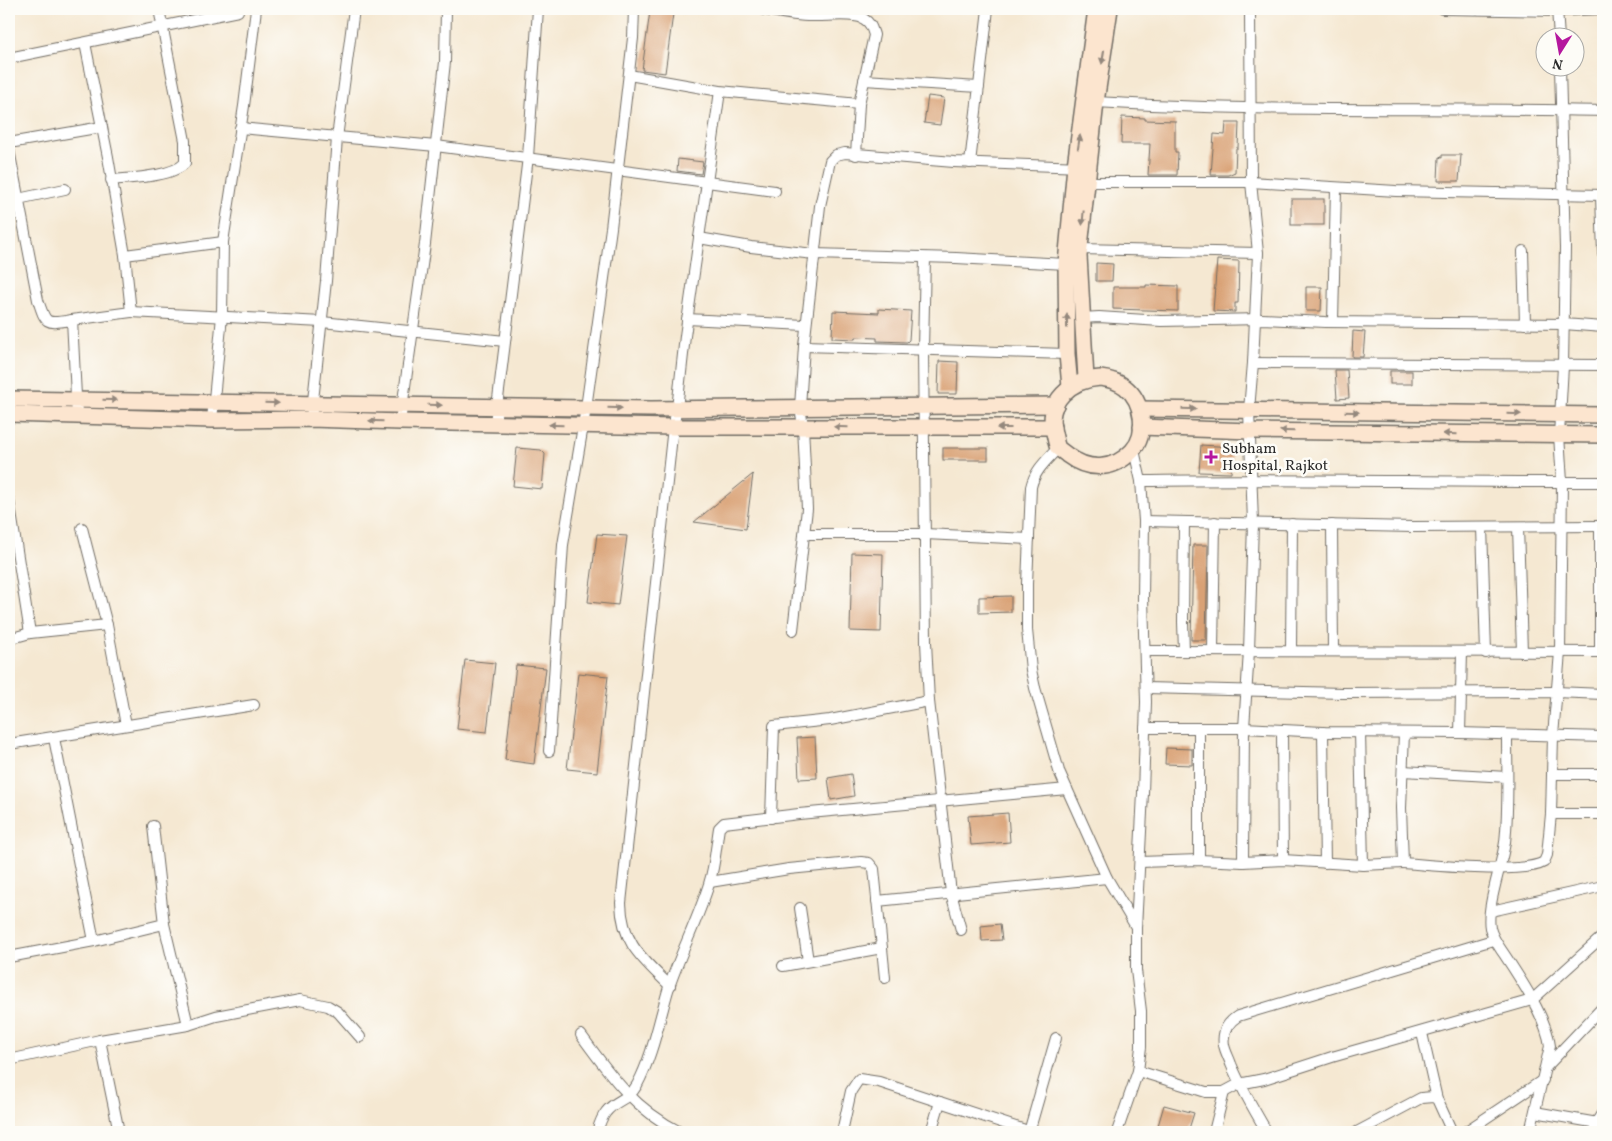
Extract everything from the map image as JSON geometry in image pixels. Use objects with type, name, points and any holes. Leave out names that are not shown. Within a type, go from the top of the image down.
[{"type":"main road","points":[[1086,379],[1080,249],[1086,182],[1082,167],[1096,9]]},
{"type":"main road","points":[[1070,387],[1067,354],[1066,264],[1082,167],[1096,102],[1110,9]]},
{"type":"main road","points":[[1100,378],[1125,387],[1134,397],[1140,409],[1140,436],[1134,450],[1122,460],[1108,466],[1092,467],[1077,463],[1058,448],[1052,427],[1056,405],[1070,387],[1086,379],[1100,378]]},
{"type":"main road","points":[[9,399],[677,409],[1056,405]]},
{"type":"main road","points":[[1140,409],[1603,415]]},
{"type":"main road","points":[[9,414],[212,420],[311,419],[582,426],[1052,427]]},
{"type":"main road","points":[[1141,427],[1250,431],[1603,435]]},
{"type":"street","points":[[111,180],[164,173],[181,167],[185,163],[185,141],[159,9]]},
{"type":"street","points":[[9,58],[238,10],[255,9],[224,242],[222,316],[212,420]]},
{"type":"street","points":[[311,419],[322,322],[337,138],[354,9]]},
{"type":"street","points":[[400,422],[414,331],[436,146],[445,62],[446,9]]},
{"type":"street","points":[[495,423],[528,157],[538,9]]},
{"type":"street","points":[[549,751],[563,546],[586,408],[629,75],[634,9]]},
{"type":"street","points":[[763,9],[811,16],[863,13],[874,35],[859,104],[856,155]]},
{"type":"street","points":[[970,163],[988,9]]},
{"type":"street","points":[[1243,862],[1244,728],[1249,651],[1253,523],[1249,410],[1258,253],[1251,182],[1250,9]]},
{"type":"street","points":[[1442,9],[1603,9]]},
{"type":"street","points":[[1557,10],[1558,28]]},
{"type":"street","points":[[85,43],[125,255],[132,312]]},
{"type":"street","points":[[629,75],[720,92],[859,104]]},
{"type":"street","points":[[1140,862],[1283,860],[1363,864],[1403,863],[1499,873],[1539,865],[1544,862],[1547,855],[1552,774],[1552,736],[1560,652],[1562,482],[1559,435],[1563,366],[1565,248],[1560,78]]},
{"type":"street","points":[[864,80],[979,86]]},
{"type":"street","points":[[670,986],[638,954],[626,935],[622,920],[621,903],[673,427],[720,92]]},
{"type":"street","points":[[1096,102],[1250,109],[1603,111]]},
{"type":"street","points":[[9,144],[102,127]]},
{"type":"street","points":[[240,128],[436,146],[775,191]]},
{"type":"street","points":[[9,150],[38,300],[44,318],[48,322],[54,323],[132,312],[322,322],[505,340]]},
{"type":"street","points":[[793,630],[806,509],[803,426],[800,407],[805,325],[820,206],[830,161],[836,155],[845,153],[970,163],[1082,167]]},
{"type":"street","points":[[1086,182],[1251,182],[1336,188],[1602,195],[1603,253]]},
{"type":"street","points":[[1333,322],[1336,188]]},
{"type":"street","points":[[18,199],[65,190]]},
{"type":"street","points":[[699,238],[751,247],[814,254],[956,258],[1066,264]]},
{"type":"street","points":[[125,255],[224,242]]},
{"type":"street","points":[[1080,249],[1258,253]]},
{"type":"street","points":[[1523,250],[1525,324]]},
{"type":"street","points":[[925,258],[924,428],[926,642],[929,701],[951,894],[961,930]]},
{"type":"street","points":[[1082,318],[1099,317],[1161,321],[1254,319],[1333,322],[1564,324],[1603,327]]},
{"type":"street","points":[[687,319],[805,325]]},
{"type":"street","points":[[72,320],[77,415]]},
{"type":"street","points":[[804,346],[1067,354]]},
{"type":"street","points":[[1253,363],[1603,365]]},
{"type":"street","points":[[1058,448],[1038,469],[1031,487],[1027,584],[1027,630],[1031,670],[1056,762],[1107,878],[1136,928]]},
{"type":"street","points":[[1117,1132],[1138,1071],[1141,1047],[1141,1011],[1136,970],[1136,928],[1146,688],[1144,521],[1141,481],[1134,450]]},
{"type":"street","points":[[1141,481],[1252,479],[1364,482],[1603,482]]},
{"type":"street","points":[[9,500],[30,634]]},
{"type":"street","points":[[1144,521],[1482,527],[1602,526],[1602,652],[1145,651]]},
{"type":"street","points":[[1184,522],[1182,622],[1184,651]]},
{"type":"street","points":[[1213,651],[1214,522]]},
{"type":"street","points":[[1292,524],[1292,651]]},
{"type":"street","points":[[1332,525],[1333,651]]},
{"type":"street","points":[[1482,527],[1486,652]]},
{"type":"street","points":[[1518,527],[1522,652]]},
{"type":"street","points":[[82,528],[107,625],[126,725]]},
{"type":"street","points":[[804,534],[925,534],[1029,539]]},
{"type":"street","points":[[9,638],[107,625]]},
{"type":"street","points":[[1460,733],[1462,652]]},
{"type":"street","points":[[1146,688],[1246,689],[1344,693],[1556,692],[1603,694]]},
{"type":"street","points":[[771,818],[774,726],[830,720],[929,701]]},
{"type":"street","points":[[9,744],[254,705]]},
{"type":"street","points":[[1145,728],[1244,728],[1282,731],[1603,737]]},
{"type":"street","points":[[1199,728],[1200,860]]},
{"type":"street","points":[[1282,731],[1283,860]]},
{"type":"street","points":[[1323,732],[1325,863]]},
{"type":"street","points":[[1360,732],[1363,864]]},
{"type":"street","points":[[1403,863],[1401,808],[1404,733]]},
{"type":"street","points":[[1507,735],[1508,814],[1505,843],[1491,911],[1490,925],[1493,940],[1504,954],[1532,1000],[1549,1035],[1550,1046],[1530,1132]]},
{"type":"street","points":[[54,738],[94,941]]},
{"type":"street","points":[[1403,771],[1507,776]]},
{"type":"street","points":[[1552,774],[1603,774]]},
{"type":"street","points":[[597,1132],[600,1121],[607,1111],[630,1096],[638,1084],[648,1059],[670,986],[710,882],[719,828],[724,823],[1067,789]]},
{"type":"street","points":[[1550,814],[1603,814]]},
{"type":"street","points":[[152,826],[164,924],[188,1025]]},
{"type":"street","points":[[710,882],[789,869],[861,862],[868,863],[874,869],[885,978]]},
{"type":"street","points":[[877,902],[1107,878]]},
{"type":"street","points":[[1491,911],[1603,886]]},
{"type":"street","points":[[800,908],[808,961]]},
{"type":"street","points":[[9,957],[94,941],[164,924]]},
{"type":"street","points":[[1138,1071],[1206,1092],[1224,1092],[1239,1084],[1264,1079],[1332,1057],[1422,1033],[1532,1000],[1603,936]]},
{"type":"street","points":[[1267,1132],[1239,1084],[1224,1046],[1224,1035],[1227,1025],[1238,1016],[1493,940]]},
{"type":"street","points":[[783,966],[882,948]]},
{"type":"street","points":[[9,1060],[100,1040],[188,1025],[216,1016],[300,1000],[317,1003],[338,1012],[360,1037]]},
{"type":"street","points":[[1545,1068],[1603,1007]]},
{"type":"street","points":[[1422,1033],[1438,1099],[1452,1132]]},
{"type":"street","points":[[581,1035],[615,1081],[636,1104],[661,1128],[680,1132]]},
{"type":"street","points":[[842,1132],[851,1091],[859,1079],[879,1082],[1030,1132],[1056,1038]]},
{"type":"street","points":[[100,1040],[119,1132]]},
{"type":"street","points":[[1465,1132],[1543,1080]]},
{"type":"street","points":[[1214,1132],[1224,1092]]},
{"type":"street","points":[[1357,1132],[1421,1098],[1433,1097],[1438,1099]]},
{"type":"street","points":[[931,1132],[940,1102]]},
{"type":"street","points":[[1535,1112],[1598,1126],[1603,1112]]},
{"type":"building","points":[[650,11],[673,14],[665,73],[642,70]]},
{"type":"building","points":[[928,96],[944,98],[940,125],[924,123]]},
{"type":"building","points":[[1122,117],[1175,121],[1175,152],[1178,152],[1177,175],[1148,175],[1150,144],[1121,144]]},
{"type":"building","points":[[1226,123],[1239,123],[1235,172],[1228,175],[1211,175],[1214,134],[1225,135]]},
{"type":"building","points":[[1442,155],[1461,155],[1459,181],[1438,181],[1439,157],[1442,158]]},
{"type":"building","points":[[678,159],[703,162],[701,174],[677,171]]},
{"type":"building","points":[[1291,199],[1324,199],[1324,225],[1291,225]]},
{"type":"building","points":[[1217,260],[1239,261],[1238,303],[1235,303],[1235,312],[1213,311]]},
{"type":"building","points":[[1096,263],[1113,264],[1112,281],[1096,281]]},
{"type":"building","points":[[1146,285],[1178,286],[1178,311],[1113,309],[1113,287],[1146,287]]},
{"type":"building","points":[[1306,287],[1322,287],[1321,311],[1306,311]]},
{"type":"building","points":[[879,309],[911,311],[909,340],[907,342],[877,341],[877,338],[832,338],[833,311],[879,313]]},
{"type":"building","points":[[1353,331],[1365,332],[1363,357],[1352,357]]},
{"type":"building","points":[[939,361],[958,362],[957,394],[938,394]]},
{"type":"building","points":[[1335,370],[1347,370],[1349,398],[1337,399]]},
{"type":"building","points":[[1390,371],[1412,371],[1412,384],[1390,384]]},
{"type":"building","points":[[1201,445],[1233,447],[1231,473],[1199,472]]},
{"type":"building","points":[[517,448],[541,450],[545,454],[542,489],[513,486]]},
{"type":"building","points":[[943,448],[988,448],[988,460],[943,460]]},
{"type":"building","points":[[753,474],[746,529],[694,522]]},
{"type":"building","points":[[597,534],[627,536],[618,605],[588,602]]},
{"type":"building","points":[[1193,545],[1208,545],[1206,640],[1191,640]]},
{"type":"building","points":[[852,553],[883,554],[881,632],[850,631]]},
{"type":"building","points":[[1011,596],[1011,612],[979,613],[979,597]]},
{"type":"building","points":[[465,660],[495,663],[487,732],[457,729]]},
{"type":"building","points":[[516,665],[546,668],[534,764],[505,760]]},
{"type":"building","points":[[578,673],[608,676],[597,772],[567,769]]},
{"type":"building","points":[[815,737],[817,778],[799,779],[797,738]]},
{"type":"building","points":[[1166,748],[1192,749],[1192,765],[1165,764]]},
{"type":"building","points":[[851,774],[854,796],[831,800],[828,778]]},
{"type":"building","points":[[1008,813],[1010,842],[971,845],[968,816]]},
{"type":"building","points":[[1000,924],[1002,940],[982,941],[981,926]]},
{"type":"building","points":[[1164,1105],[1194,1113],[1188,1132],[1168,1132],[1157,1129]]},
{"type":"place","name":"Subham Hospital, Rajkot","points":[[1211,457]]}]
